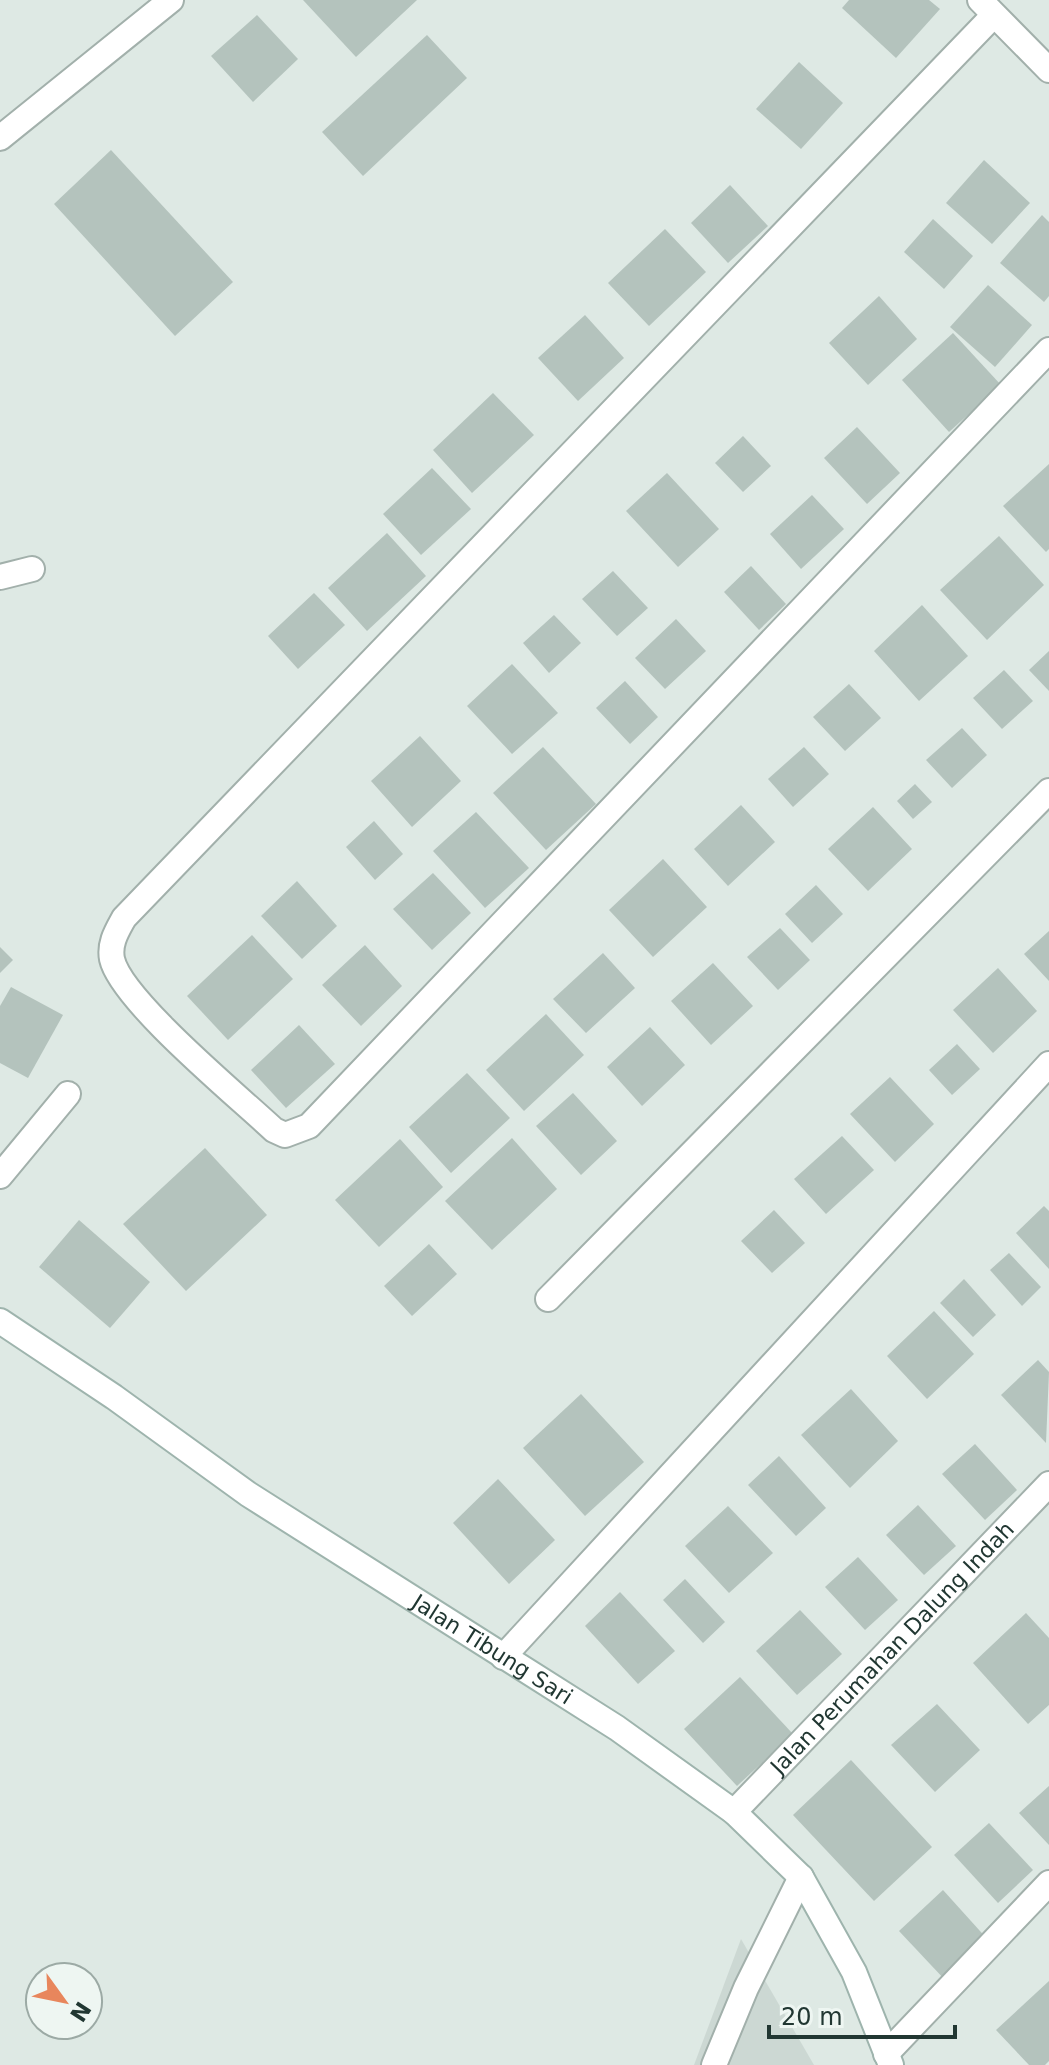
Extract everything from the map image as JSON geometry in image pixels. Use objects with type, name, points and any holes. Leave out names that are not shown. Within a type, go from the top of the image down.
[{"type":"street","points":[[0,138],[171,0]]},
{"type":"street","points":[[1046,62],[986,8],[124,918],[112,938],[112,960],[132,995],[274,1130],[285,1135],[309,1126],[1049,350]]},
{"type":"street","points":[[0,577],[32,569]]},
{"type":"street","points":[[548,1299],[1049,791]]},
{"type":"street","points":[[503,1657],[1049,1064]]},
{"type":"street","points":[[0,1176],[68,1094]]},
{"type":"street","name":"Jalan Tibung Sari","points":[[0,1321],[114,1397],[248,1494],[617,1728],[734,1812],[801,1877],[854,1972],[888,2059]]},
{"type":"street","name":"Jalan Perumahan Dalung Indah","points":[[734,1812],[1049,1484]]},
{"type":"street","points":[[714,2065],[746,1988],[801,1877]]},
{"type":"street","points":[[888,2059],[1049,1883]]},
{"type":"shaded area","points":[[741,1939],[814,2065],[694,2065]]},
{"type":"building","points":[[303,0],[417,0],[356,57]]},
{"type":"building","points":[[849,0],[929,0],[940,9],[896,58],[842,8]]},
{"type":"building","points":[[257,15],[298,59],[253,102],[211,56]]},
{"type":"building","points":[[427,35],[467,78],[363,176],[322,132]]},
{"type":"building","points":[[799,62],[843,103],[801,149],[756,109]]},
{"type":"building","points":[[111,150],[233,282],[175,336],[54,204]]},
{"type":"building","points":[[984,160],[1030,203],[992,244],[946,203]]},
{"type":"building","points":[[730,185],[768,226],[728,263],[691,223]]},
{"type":"building","points":[[1042,215],[1049,222],[1049,296],[1044,302],[1000,263]]},
{"type":"building","points":[[933,219],[973,256],[944,289],[904,252]]},
{"type":"building","points":[[665,229],[706,272],[649,326],[608,283]]},
{"type":"building","points":[[988,285],[1032,325],[995,367],[950,327]]},
{"type":"building","points":[[879,296],[917,339],[868,385],[829,343]]},
{"type":"building","points":[[585,315],[624,358],[578,401],[538,358]]},
{"type":"building","points":[[953,333],[1001,385],[949,432],[902,380]]},
{"type":"building","points":[[493,393],[534,435],[472,493],[433,450]]},
{"type":"building","points":[[857,427],[900,473],[867,504],[824,458]]},
{"type":"building","points":[[743,436],[771,466],[743,492],[715,463]]},
{"type":"building","points":[[1049,464],[1049,549],[1046,552],[1003,506]]},
{"type":"building","points":[[432,468],[471,509],[421,555],[383,514]]},
{"type":"building","points":[[667,473],[719,529],[678,567],[626,511]]},
{"type":"building","points":[[812,495],[844,529],[801,569],[770,534]]},
{"type":"building","points":[[387,533],[426,576],[367,631],[328,588]]},
{"type":"building","points":[[999,536],[1044,585],[987,640],[940,590]]},
{"type":"building","points":[[751,566],[786,604],[759,630],[724,592]]},
{"type":"building","points":[[613,571],[648,608],[617,636],[582,599]]},
{"type":"building","points":[[314,593],[345,625],[298,669],[268,636]]},
{"type":"building","points":[[922,605],[968,656],[919,701],[874,651]]},
{"type":"building","points":[[554,615],[581,643],[549,673],[523,643]]},
{"type":"building","points":[[676,619],[706,651],[665,689],[635,658]]},
{"type":"building","points":[[1049,651],[1049,691],[1029,670]]},
{"type":"building","points":[[512,664],[558,713],[512,754],[467,706]]},
{"type":"building","points":[[1004,670],[1033,701],[1002,729],[973,698]]},
{"type":"building","points":[[625,681],[658,717],[630,744],[596,708]]},
{"type":"building","points":[[849,684],[881,718],[845,751],[813,717]]},
{"type":"building","points":[[962,728],[987,755],[952,788],[926,760]]},
{"type":"building","points":[[420,736],[461,781],[412,827],[371,781]]},
{"type":"building","points":[[543,747],[596,804],[546,850],[493,793]]},
{"type":"building","points":[[804,747],[829,774],[793,807],[768,779]]},
{"type":"building","points":[[915,784],[932,802],[913,819],[897,801]]},
{"type":"building","points":[[741,805],[775,842],[728,886],[694,849]]},
{"type":"building","points":[[873,807],[912,849],[868,891],[828,849]]},
{"type":"building","points":[[476,812],[529,868],[485,908],[433,851]]},
{"type":"building","points":[[374,821],[403,854],[375,880],[346,847]]},
{"type":"building","points":[[663,859],[707,907],[653,957],[609,910]]},
{"type":"building","points":[[433,873],[471,913],[432,950],[393,909]]},
{"type":"building","points":[[297,881],[337,926],[302,959],[261,916]]},
{"type":"building","points":[[816,885],[843,914],[812,943],[785,914]]},
{"type":"building","points":[[780,928],[810,960],[778,990],[747,957]]},
{"type":"building","points":[[1049,931],[1049,981],[1024,954]]},
{"type":"building","points":[[252,935],[293,979],[228,1040],[187,996]]},
{"type":"building","points":[[365,945],[402,986],[361,1026],[322,985]]},
{"type":"building","points":[[0,947],[13,960],[0,973]]},
{"type":"building","points":[[603,953],[635,988],[586,1033],[553,999]]},
{"type":"building","points":[[713,963],[753,1006],[711,1045],[671,1001]]},
{"type":"building","points":[[998,968],[1037,1011],[993,1053],[953,1010]]},
{"type":"building","points":[[11,987],[63,1015],[28,1078],[0,1063],[0,1006]]},
{"type":"building","points":[[546,1014],[584,1055],[524,1111],[486,1070]]},
{"type":"building","points":[[299,1025],[335,1064],[286,1108],[251,1070]]},
{"type":"building","points":[[650,1027],[685,1065],[642,1106],[607,1067]]},
{"type":"building","points":[[957,1044],[980,1069],[952,1095],[929,1070]]},
{"type":"building","points":[[467,1073],[510,1118],[451,1173],[409,1127]]},
{"type":"building","points":[[890,1077],[934,1124],[895,1162],[850,1114]]},
{"type":"building","points":[[573,1093],[617,1141],[581,1175],[536,1126]]},
{"type":"building","points":[[842,1136],[874,1170],[826,1214],[794,1179]]},
{"type":"building","points":[[512,1138],[557,1189],[492,1250],[445,1201]]},
{"type":"building","points":[[400,1139],[443,1187],[379,1247],[335,1200]]},
{"type":"building","points":[[205,1148],[267,1215],[186,1291],[123,1224]]},
{"type":"building","points":[[1044,1206],[1049,1211],[1049,1269],[1016,1233]]},
{"type":"building","points":[[774,1210],[805,1243],[772,1273],[741,1241]]},
{"type":"building","points":[[79,1220],[150,1282],[110,1328],[39,1267]]},
{"type":"building","points":[[429,1244],[457,1274],[412,1316],[384,1286]]},
{"type":"building","points":[[1009,1253],[1041,1287],[1022,1306],[990,1270]]},
{"type":"building","points":[[964,1279],[996,1315],[973,1337],[940,1303]]},
{"type":"building","points":[[934,1311],[974,1354],[927,1399],[887,1356]]},
{"type":"building","points":[[1038,1360],[1049,1372],[1046,1443],[1001,1395]]},
{"type":"building","points":[[851,1389],[898,1441],[850,1488],[801,1435]]},
{"type":"building","points":[[581,1394],[644,1462],[585,1516],[523,1448]]},
{"type":"building","points":[[975,1444],[1017,1490],[985,1520],[942,1474]]},
{"type":"building","points":[[779,1456],[826,1508],[796,1536],[748,1485]]},
{"type":"building","points":[[498,1479],[555,1540],[509,1584],[453,1523]]},
{"type":"building","points":[[918,1505],[956,1546],[924,1575],[886,1535]]},
{"type":"building","points":[[728,1506],[773,1553],[729,1593],[685,1546]]},
{"type":"building","points":[[858,1557],[898,1600],[865,1630],[825,1587]]},
{"type":"building","points":[[685,1579],[725,1622],[703,1643],[663,1600]]},
{"type":"building","points":[[620,1592],[675,1651],[638,1684],[585,1626]]},
{"type":"building","points":[[800,1610],[842,1654],[797,1695],[756,1651]]},
{"type":"building","points":[[1026,1613],[1049,1638],[1049,1705],[1028,1724],[973,1663]]},
{"type":"building","points":[[740,1677],[793,1734],[737,1786],[684,1729]]},
{"type":"building","points":[[937,1704],[980,1750],[935,1792],[891,1745]]},
{"type":"building","points":[[851,1760],[932,1847],[874,1901],[793,1815]]},
{"type":"building","points":[[1049,1786],[1049,1845],[1019,1813]]},
{"type":"building","points":[[989,1823],[1033,1870],[998,1903],[954,1855]]},
{"type":"building","points":[[943,1890],[989,1941],[946,1981],[899,1931]]},
{"type":"building","points":[[1049,1981],[1049,2061],[1045,2065],[1029,2065],[996,2030]]}]
